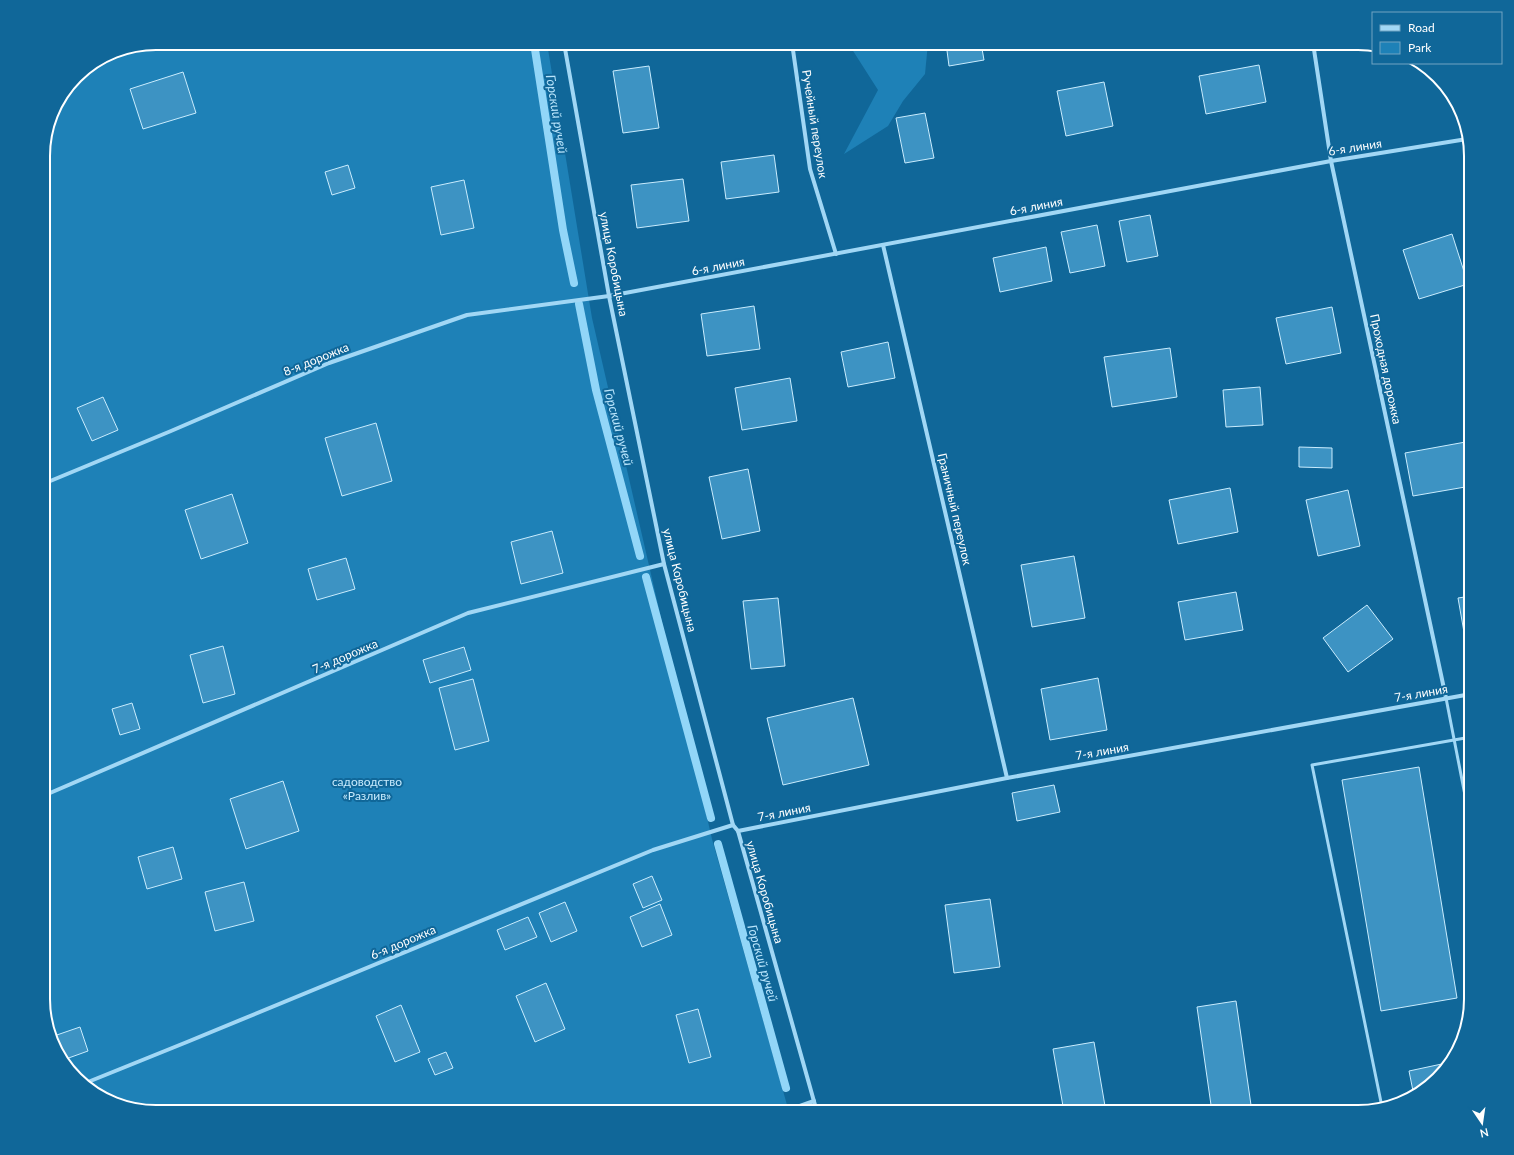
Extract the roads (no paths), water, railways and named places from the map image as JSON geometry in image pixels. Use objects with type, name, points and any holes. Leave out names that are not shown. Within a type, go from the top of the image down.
[{"type":"street","name":"улица Коробицына","points":[[565,50],[609,296],[664,564],[733,825],[738,831],[815,1105]]},
{"type":"street","name":"Ручейный переулок","points":[[793,50],[810,169],[836,254]]},
{"type":"street","name":"Проходная дорожка","points":[[1314,50],[1331,161],[1446,698]]},
{"type":"street","name":"6-я линия","points":[[609,296],[1331,161],[1463,140]]},
{"type":"street","name":"Граничный переулок","points":[[883,245],[1006,778]]},
{"type":"street","name":"8-я дорожка","points":[[50,481],[329,363],[467,315],[609,296]]},
{"type":"street","name":"7-я дорожка","points":[[50,793],[468,613],[664,564]]},
{"type":"street","name":"7-я линия","points":[[738,831],[1006,778],[1464,695]]},
{"type":"street","name":"6-я дорожка","points":[[89,1081],[653,850],[733,825]]},
{"type":"street","points":[[802,1105],[814,1101]]},
{"type":"lane","points":[[1446,698],[1464,791]]},
{"type":"lane","points":[[1381,1102],[1312,765],[1464,738]]},
{"type":"waterway","name":"Горский ручей","points":[[535,50],[563,230],[574,283]]},
{"type":"waterway","name":"Горский ручей","points":[[579,304],[596,390],[640,556]]},
{"type":"waterway","name":"Горский ручей","points":[[646,577],[711,818]]},
{"type":"waterway","name":"Горский ручей","points":[[718,844],[786,1088]]},
{"type":"park label","name":"садоводство «Разлив»","points":[[367,788]]}]
